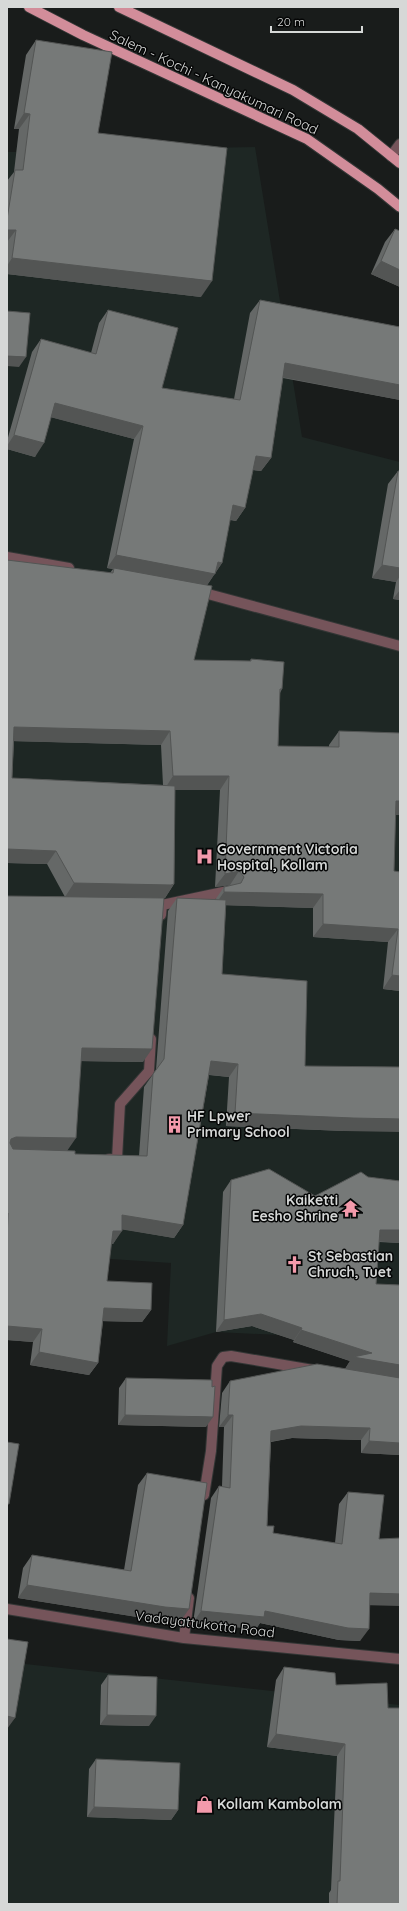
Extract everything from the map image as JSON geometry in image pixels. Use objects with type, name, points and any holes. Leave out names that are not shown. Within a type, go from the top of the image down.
[{"type":"main road","name":"Salem - Kochi - Kanyakumari Road","points":[[30,7],[83,35],[307,139],[378,189],[400,207]]},
{"type":"main road","name":"Salem - Kochi - Kanyakumari Road","points":[[119,7],[293,90],[358,129],[400,163]]},
{"type":"street","points":[[391,156],[400,144]]},
{"type":"street","points":[[7,557],[76,570]]},
{"type":"street","points":[[184,588],[400,646]]},
{"type":"street","points":[[160,928],[158,905],[228,891]]},
{"type":"street","points":[[102,1159],[117,1159],[120,1104],[148,1071],[152,1032]]},
{"type":"street","points":[[203,1506],[211,1451],[217,1366],[223,1357],[231,1356],[323,1372]]},
{"type":"street","points":[[184,1638],[190,1591]]},
{"type":"street","name":"Vadayattukotta Road","points":[[7,1609],[184,1638],[400,1659]]},
{"type":"shaded area","name":"Government Victoria Hospital, Kollam","points":[[18,140],[104,150],[255,147],[302,437],[400,462],[400,1352],[280,1335],[216,1332],[167,1346],[171,1263],[7,1252],[7,152],[16,152]]},
{"type":"shaded area","name":"Kollam Kambolam","points":[[7,1662],[400,1705],[400,1904],[7,1904]]},
{"type":"building","points":[[36,40],[112,52],[98,133],[227,148],[212,281],[12,258],[16,230],[7,230],[7,219],[15,170],[23,170],[30,114],[24,113]]},
{"type":"building","points":[[395,229],[400,231],[400,270],[381,261]]},
{"type":"building","points":[[260,300],[400,327],[400,385],[285,363],[271,458],[256,456],[245,508],[233,505],[222,563],[218,562],[215,574],[116,555],[143,426],[55,403],[44,443],[14,435],[41,339],[96,354],[108,310],[178,328],[162,388],[240,400]]},
{"type":"building","points":[[7,311],[30,313],[26,357],[7,356]]},
{"type":"building","points":[[398,471],[400,471],[400,568],[382,565]]},
{"type":"building","points":[[7,560],[113,573],[114,568],[212,586],[194,660],[251,661],[251,659],[284,662],[282,689],[280,689],[278,746],[339,747],[339,731],[400,733],[400,801],[396,801],[394,871],[400,872],[400,976],[392,975],[398,929],[323,924],[323,894],[224,892],[224,887],[241,883],[244,877],[239,871],[225,874],[229,776],[173,776],[170,731],[14,727],[12,778],[175,786],[174,884],[74,883],[56,851],[7,849]]},
{"type":"building","points":[[7,896],[164,898],[152,1049],[82,1048],[76,1138],[16,1137],[11,1139],[10,1143],[13,1149],[75,1151],[75,1154],[147,1156],[153,1074],[164,1059],[177,898],[226,900],[222,974],[307,981],[305,1066],[400,1067],[400,1119],[353,1118],[235,1113],[238,1064],[211,1061],[183,1225],[122,1215],[122,1231],[113,1231],[107,1281],[152,1283],[151,1310],[104,1308],[98,1363],[39,1352],[42,1329],[7,1326]]},
{"type":"building","points":[[269,1169],[315,1196],[361,1172],[368,1177],[400,1181],[400,1230],[380,1230],[376,1284],[400,1285],[400,1365],[353,1357],[372,1353],[301,1330],[302,1328],[261,1314],[224,1320],[231,1180]]},
{"type":"building","points":[[317,1364],[400,1378],[400,1443],[369,1441],[370,1428],[301,1426],[271,1431],[267,1526],[274,1526],[273,1533],[342,1544],[348,1492],[384,1495],[379,1539],[400,1538],[400,1594],[370,1593],[369,1629],[348,1628],[265,1611],[264,1617],[201,1611],[219,1486],[230,1488],[233,1415],[228,1415],[230,1381]]},
{"type":"building","points":[[126,1378],[212,1380],[212,1387],[215,1386],[213,1417],[125,1415]]},
{"type":"building","points":[[7,1442],[19,1444],[9,1504],[7,1504]]},
{"type":"building","points":[[147,1473],[207,1483],[189,1609],[165,1607],[27,1585],[32,1555],[131,1571]]},
{"type":"building","points":[[7,1639],[28,1642],[15,1718],[7,1716]]},
{"type":"building","points":[[284,1667],[335,1673],[336,1685],[387,1683],[388,1708],[400,1708],[400,1904],[337,1904],[338,1881],[340,1881],[345,1744],[276,1734]]},
{"type":"building","points":[[108,1675],[157,1677],[156,1716],[107,1715]]},
{"type":"building","points":[[96,1759],[180,1763],[178,1810],[94,1807]]},
{"type":"place","name":"Government Victoria Hospital, Kollam","points":[[204,857]]},
{"type":"place","name":"HF Lpwer Primary School","points":[[174,1124]]},
{"type":"place","name":"Kaiketti Eesho Shrine","points":[[351,1208]]},
{"type":"place","name":"St Sebastian Chruch, Tuet","points":[[295,1264]]},
{"type":"place","name":"Kollam Kambolam","points":[[204,1804]]}]
